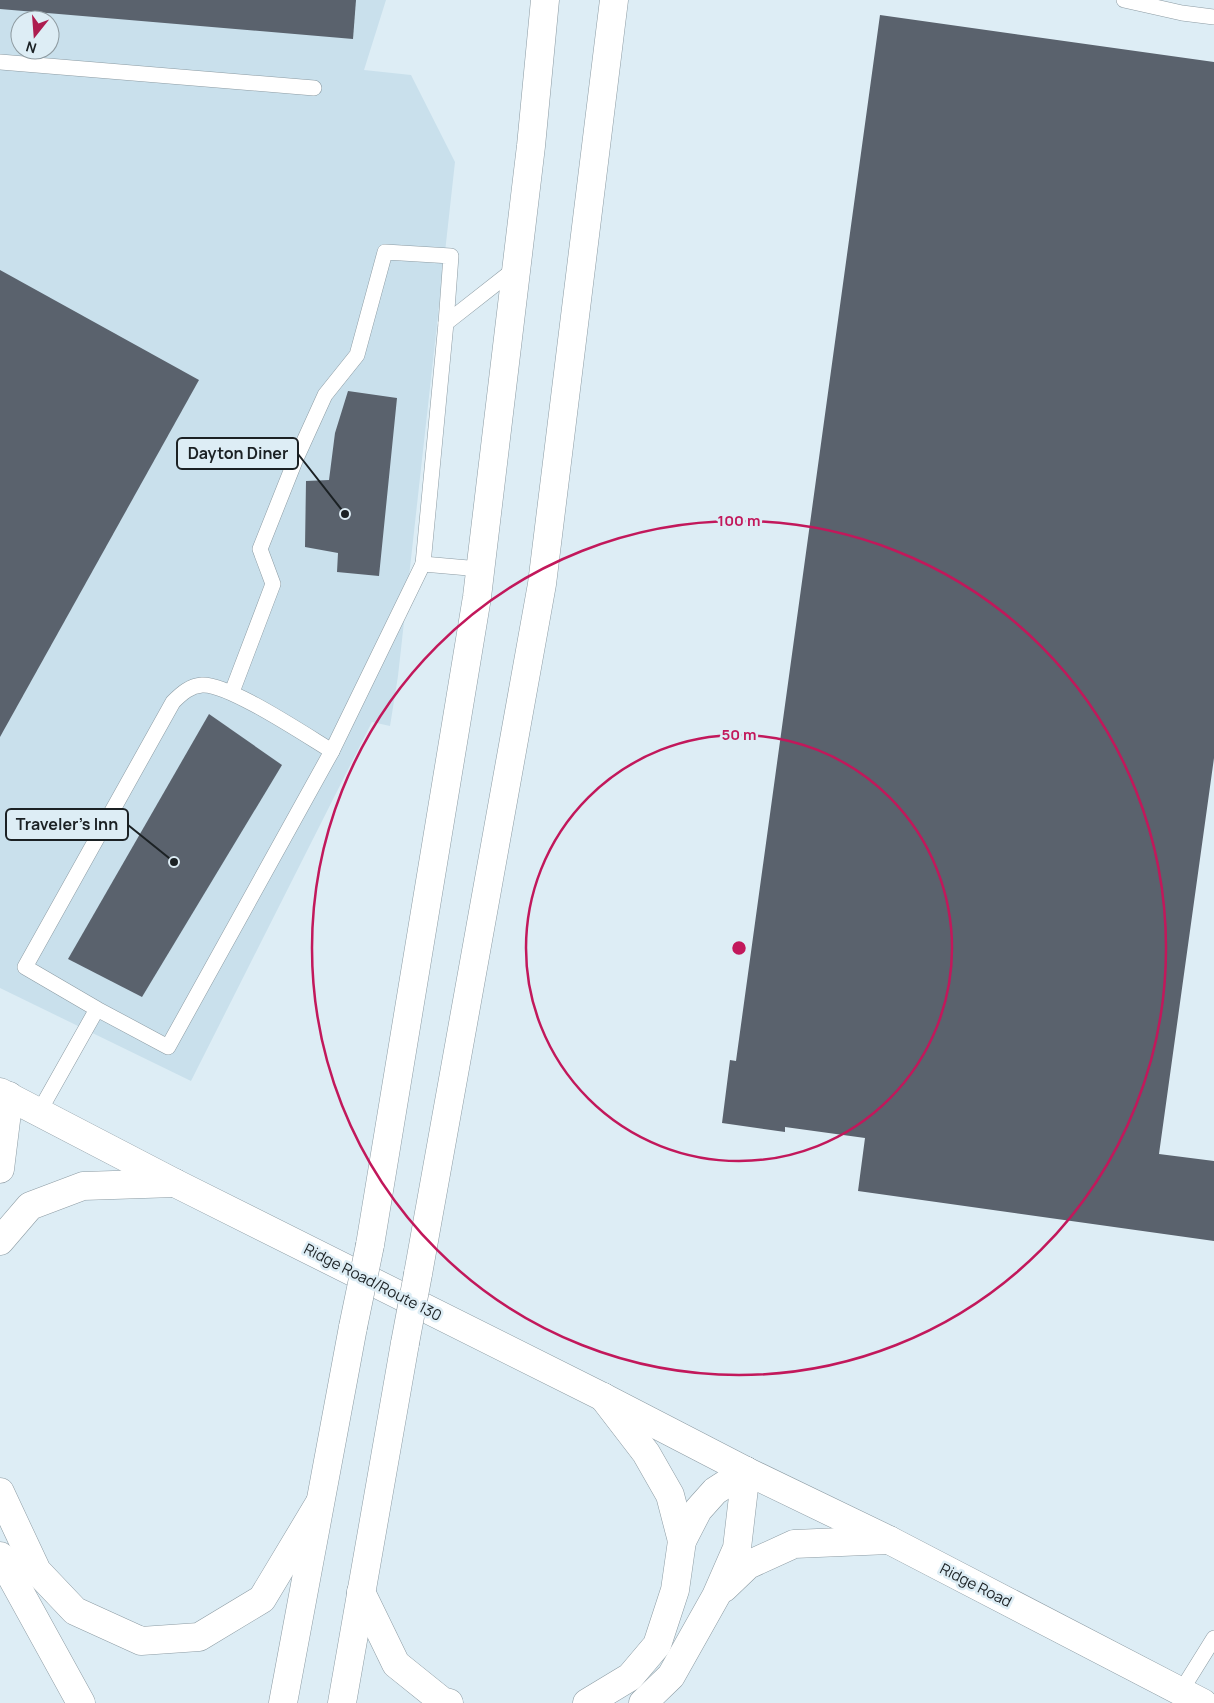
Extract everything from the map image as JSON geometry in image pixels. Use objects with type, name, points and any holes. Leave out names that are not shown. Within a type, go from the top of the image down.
[{"type":"main road","points":[[283,1703],[319,1504],[370,1245],[477,597],[531,146],[545,0]]},
{"type":"main road","points":[[342,1703],[542,584],[614,0]]},
{"type":"main road","points":[[0,1169],[3,1098]]},
{"type":"main road","name":"Ridge Road/Route 130","points":[[3,1098],[39,1112],[175,1183],[604,1397],[746,1471]]},
{"type":"main road","points":[[0,1240],[30,1206],[83,1186],[175,1183]]},
{"type":"main road","points":[[604,1397],[646,1453],[670,1495],[682,1541]]},
{"type":"main road","points":[[587,1703],[630,1677],[657,1645],[675,1590],[682,1541],[698,1510],[715,1491],[746,1471]]},
{"type":"main road","points":[[643,1703],[672,1676],[716,1596],[737,1548],[746,1471]]},
{"type":"main road","name":"Ridge Road","points":[[746,1471],[889,1540],[1192,1697]]},
{"type":"main road","points":[[0,1492],[37,1571],[75,1611],[141,1641],[199,1637],[262,1599],[319,1504]]},
{"type":"main road","points":[[716,1596],[748,1565],[794,1544],[889,1540]]},
{"type":"main road","points":[[0,1556],[81,1703]]},
{"type":"main road","points":[[361,1592],[396,1664],[442,1701],[449,1703]]},
{"type":"lane","points":[[1124,0],[1182,13],[1214,17]]},
{"type":"lane","points":[[0,62],[314,88]]},
{"type":"lane","points":[[232,692],[273,584],[260,549],[295,461],[325,395],[357,355],[385,252],[451,256],[423,564],[332,751],[168,1047],[24,967],[174,702],[183,692],[203,685],[232,692],[332,751]]},
{"type":"lane","points":[[446,323],[516,268]]},
{"type":"lane","points":[[423,564],[480,569]]},
{"type":"lane","points":[[39,1112],[97,1009]]},
{"type":"lane","points":[[1192,1697],[1214,1638]]},
{"type":"shaded area","points":[[0,0],[386,0],[364,70],[411,75],[455,162],[398,676],[390,726],[372,722],[191,1081],[0,988]]},
{"type":"building","points":[[0,0],[356,0],[353,39],[60,14],[60,10],[0,9]]},
{"type":"building","points":[[880,15],[1214,62],[1214,758],[1159,1154],[1214,1161],[1214,1241],[858,1191],[865,1138],[785,1127],[785,1132],[722,1123],[730,1060],[736,1061]]},
{"type":"building","points":[[0,270],[199,380],[0,737]]},
{"type":"building","points":[[348,391],[397,398],[379,576],[337,572],[338,553],[305,547],[306,481],[329,480],[335,433]]},
{"type":"building","points":[[209,714],[282,765],[142,997],[68,959]]},
{"type":"place","name":"Dayton Diner","points":[[345,514]]},
{"type":"place","name":"Traveler's Inn","points":[[174,862]]}]
